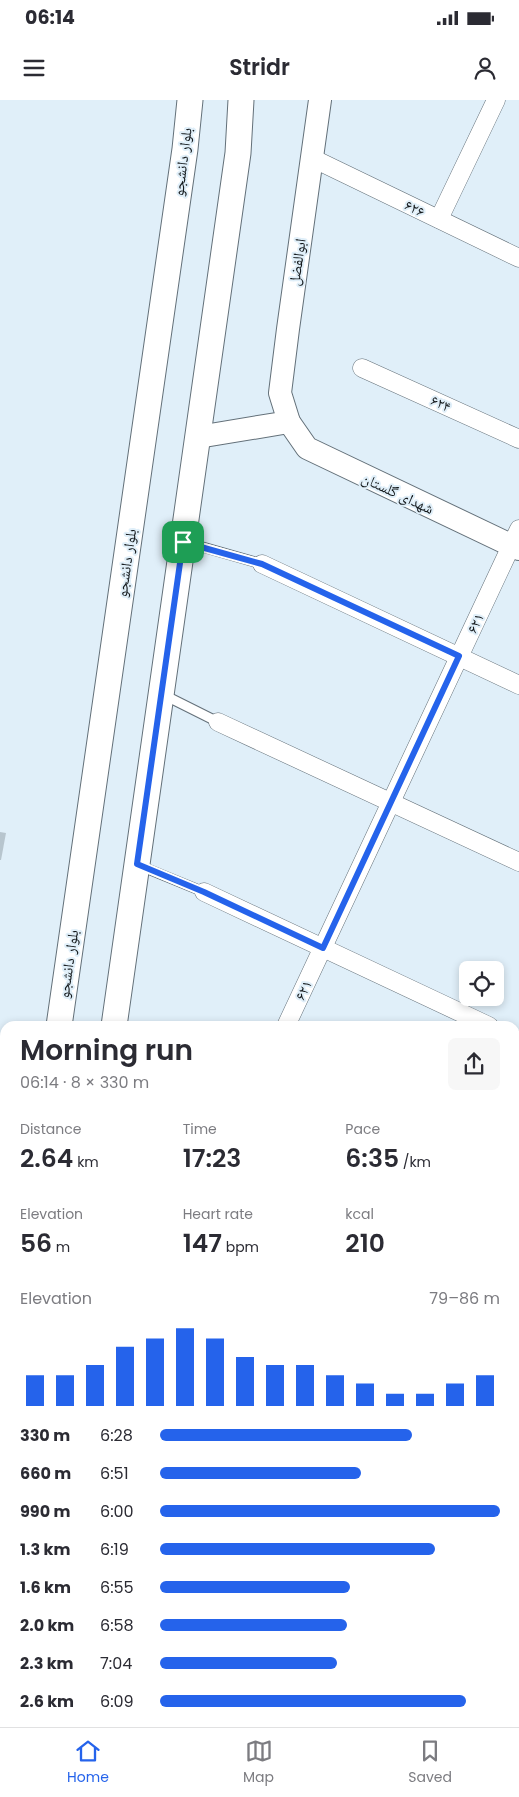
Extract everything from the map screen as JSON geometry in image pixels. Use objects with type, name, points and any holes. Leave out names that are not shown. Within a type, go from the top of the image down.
[{"type":"main road","name":"بلوار دانشجو","points":[[60,1021],[178,198],[190,100]]},
{"type":"main road","points":[[115,1021],[238,153],[241,100]]},
{"type":"street","name":"ابوالفضل","points":[[289,422],[280,394],[320,100]]},
{"type":"street","points":[[439,219],[496,100]]},
{"type":"street","name":"۶۲۶","points":[[312,158],[519,258]]},
{"type":"street","name":"۶۲۴","points":[[362,368],[519,439]]},
{"type":"street","points":[[198,437],[289,422]]},
{"type":"street","name":"شهدای گلستان","points":[[289,422],[307,448],[340,465],[516,541]]},
{"type":"street","name":"۶۲۱","points":[[288,1021],[459,656],[516,541]]},
{"type":"street","points":[[262,564],[519,685]]},
{"type":"street","points":[[218,722],[519,862]]},
{"type":"street","points":[[204,892],[478,1021]]},
{"type":"lane","points":[[183,542],[262,564]]},
{"type":"lane","points":[[162,694],[218,722]]},
{"type":"lane","points":[[137,864],[204,892]]},
{"type":"building","points":[[0,832],[6,833],[1,860],[0,860]]},
{"type":"route","points":[[183,542],[262,564],[459,656],[323,948],[204,892],[137,864],[183,542]]}]
